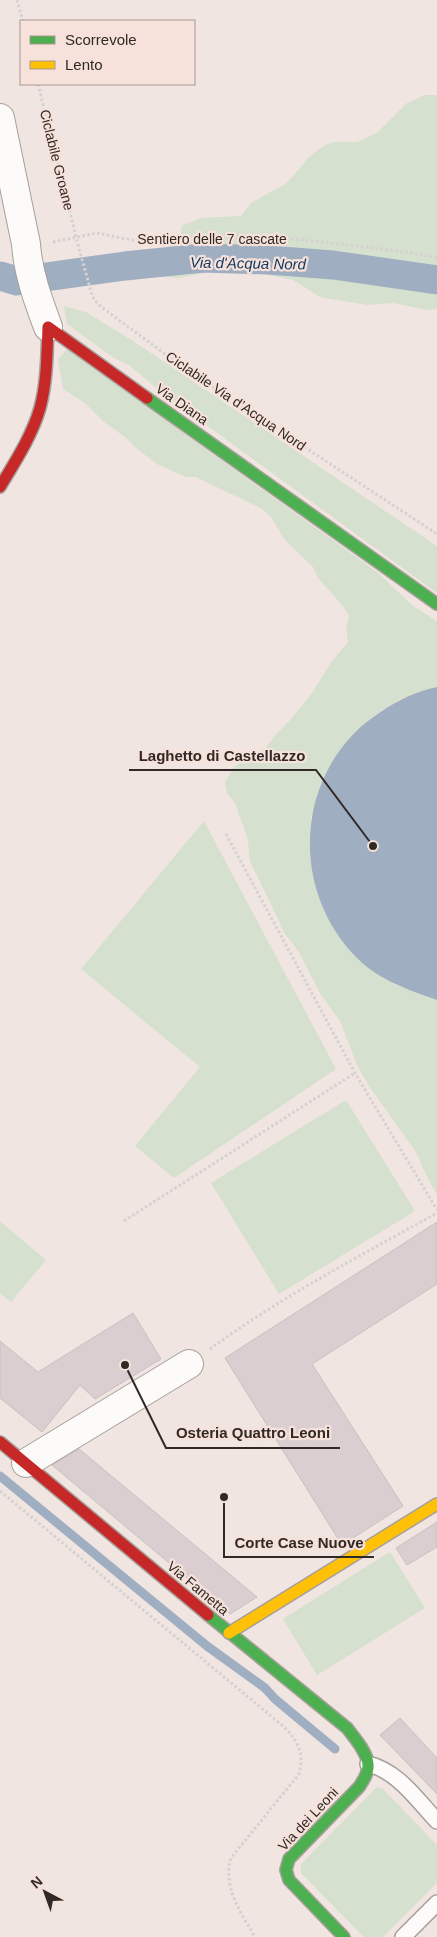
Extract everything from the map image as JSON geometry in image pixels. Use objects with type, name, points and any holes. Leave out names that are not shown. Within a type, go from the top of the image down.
[{"type":"street","points":[[0,118],[27,257],[48,327],[46,369],[37,417],[22,449],[0,487]]},
{"type":"street","name":"Via Diana","points":[[48,327],[437,604]]},
{"type":"street","points":[[26,1463],[189,1364]]},
{"type":"street","name":"Via Fametta","points":[[0,1442],[229,1633],[347,1728],[358,1741],[368,1764]]},
{"type":"street","points":[[229,1633],[437,1504]]},
{"type":"street","name":"Via dei Leoni","points":[[344,1937],[289,1880],[286,1866],[289,1859],[359,1787],[365,1777],[368,1764]]},
{"type":"lane","points":[[368,1764],[378,1766],[391,1773],[437,1821]]},
{"type":"lane","points":[[403,1937],[437,1903]]},
{"type":"path","points":[[18,0],[23,20]]},
{"type":"path","name":"Ciclabile Groane","points":[[38,85],[76,236]]},
{"type":"path","name":"Sentiero delle 7 cascate","points":[[76,236],[97,232],[132,240],[242,236],[287,238],[407,252],[437,258]]},
{"type":"path","name":"Ciclabile Via d’Acqua Nord","points":[[76,236],[92,295],[95,301],[104,309],[184,368],[437,534]]},
{"type":"path","points":[[189,1364],[234,1331],[287,1297],[437,1211],[355,1073],[226,834]]},
{"type":"path","points":[[124,1221],[355,1073]]},
{"type":"path","points":[[0,1491],[295,1738],[301,1752],[302,1763],[299,1774],[232,1858],[228,1869],[228,1877],[236,1906],[255,1937]]},
{"type":"green space","points":[[425,95],[437,95],[437,309],[428,310],[393,303],[368,305],[320,297],[293,280],[248,271],[225,269],[179,278],[145,275],[122,276],[153,254],[163,251],[180,237],[182,226],[200,218],[241,216],[251,203],[285,184],[308,158],[325,145],[334,142],[357,142],[377,133],[407,103]]},
{"type":"green space","points":[[64,306],[86,312],[136,343],[437,546],[437,593],[165,395],[130,366],[114,358],[67,324]]},
{"type":"green space","points":[[67,349],[377,572],[413,606],[437,621],[437,687],[399,700],[371,718],[311,817],[310,858],[393,984],[437,1000],[437,1194],[416,1152],[369,1086],[357,1065],[340,1021],[321,995],[299,952],[285,934],[250,861],[248,840],[235,803],[227,793],[225,783],[233,768],[248,756],[265,749],[312,693],[332,661],[348,642],[346,628],[349,616],[343,606],[319,579],[313,567],[285,540],[271,517],[262,509],[196,477],[186,477],[157,464],[104,422],[85,403],[63,389],[58,359]]},
{"type":"green space","points":[[204,821],[336,1069],[174,1178],[135,1146],[200,1067],[81,969]]},
{"type":"green space","points":[[346,1100],[415,1211],[279,1294],[211,1183]]},
{"type":"green space","points":[[0,1221],[46,1260],[11,1302],[0,1293]]},
{"type":"green space","points":[[390,1552],[425,1608],[317,1675],[283,1619]]},
{"type":"green space","points":[[377,1787],[383,1789],[437,1845],[437,1883],[383,1937],[364,1937],[301,1873],[301,1864]]},
{"type":"water","points":[[437,687],[437,1000],[384,978],[366,966],[357,958],[334,929],[319,897],[311,863],[311,828],[318,794],[332,762],[353,734],[395,703],[415,693]]},
{"type":"building","points":[[437,1222],[437,1284],[312,1364],[403,1506],[342,1545],[225,1358]]},
{"type":"building","points":[[133,1313],[161,1359],[95,1399],[80,1385],[42,1432],[0,1398],[0,1341],[38,1372]]},
{"type":"building","points":[[79,1449],[257,1597],[230,1614],[52,1465]]},
{"type":"building","points":[[437,1522],[437,1547],[407,1565],[396,1548]]},
{"type":"building","points":[[400,1718],[437,1758],[437,1794],[380,1735]]},
{"type":"waterway","name":"Via d'Acqua Nord","points":[[0,276],[17,281],[125,266],[203,258],[333,265],[437,280]]},
{"type":"waterway","points":[[0,1476],[207,1646],[265,1688],[275,1699],[335,1749]]},
{"type":"traffic: fast","points":[[147,398],[437,604]]},
{"type":"traffic: fast","points":[[208,1615],[347,1728],[360,1745],[367,1759],[368,1770],[359,1787],[289,1859],[286,1870],[289,1880],[344,1937]]},
{"type":"traffic: slow","points":[[229,1633],[437,1504]]},
{"type":"traffic: jam","points":[[0,487],[28,439],[37,418],[45,378],[48,327],[147,398]]},
{"type":"traffic: jam","points":[[0,1442],[208,1615]]},
{"type":"place","name":"Laghetto di Castellazzo","points":[[373,846]]},
{"type":"place","name":"Osteria Quattro Leoni","points":[[125,1365]]},
{"type":"place","name":"Corte Case Nuove","points":[[224,1497]]}]
